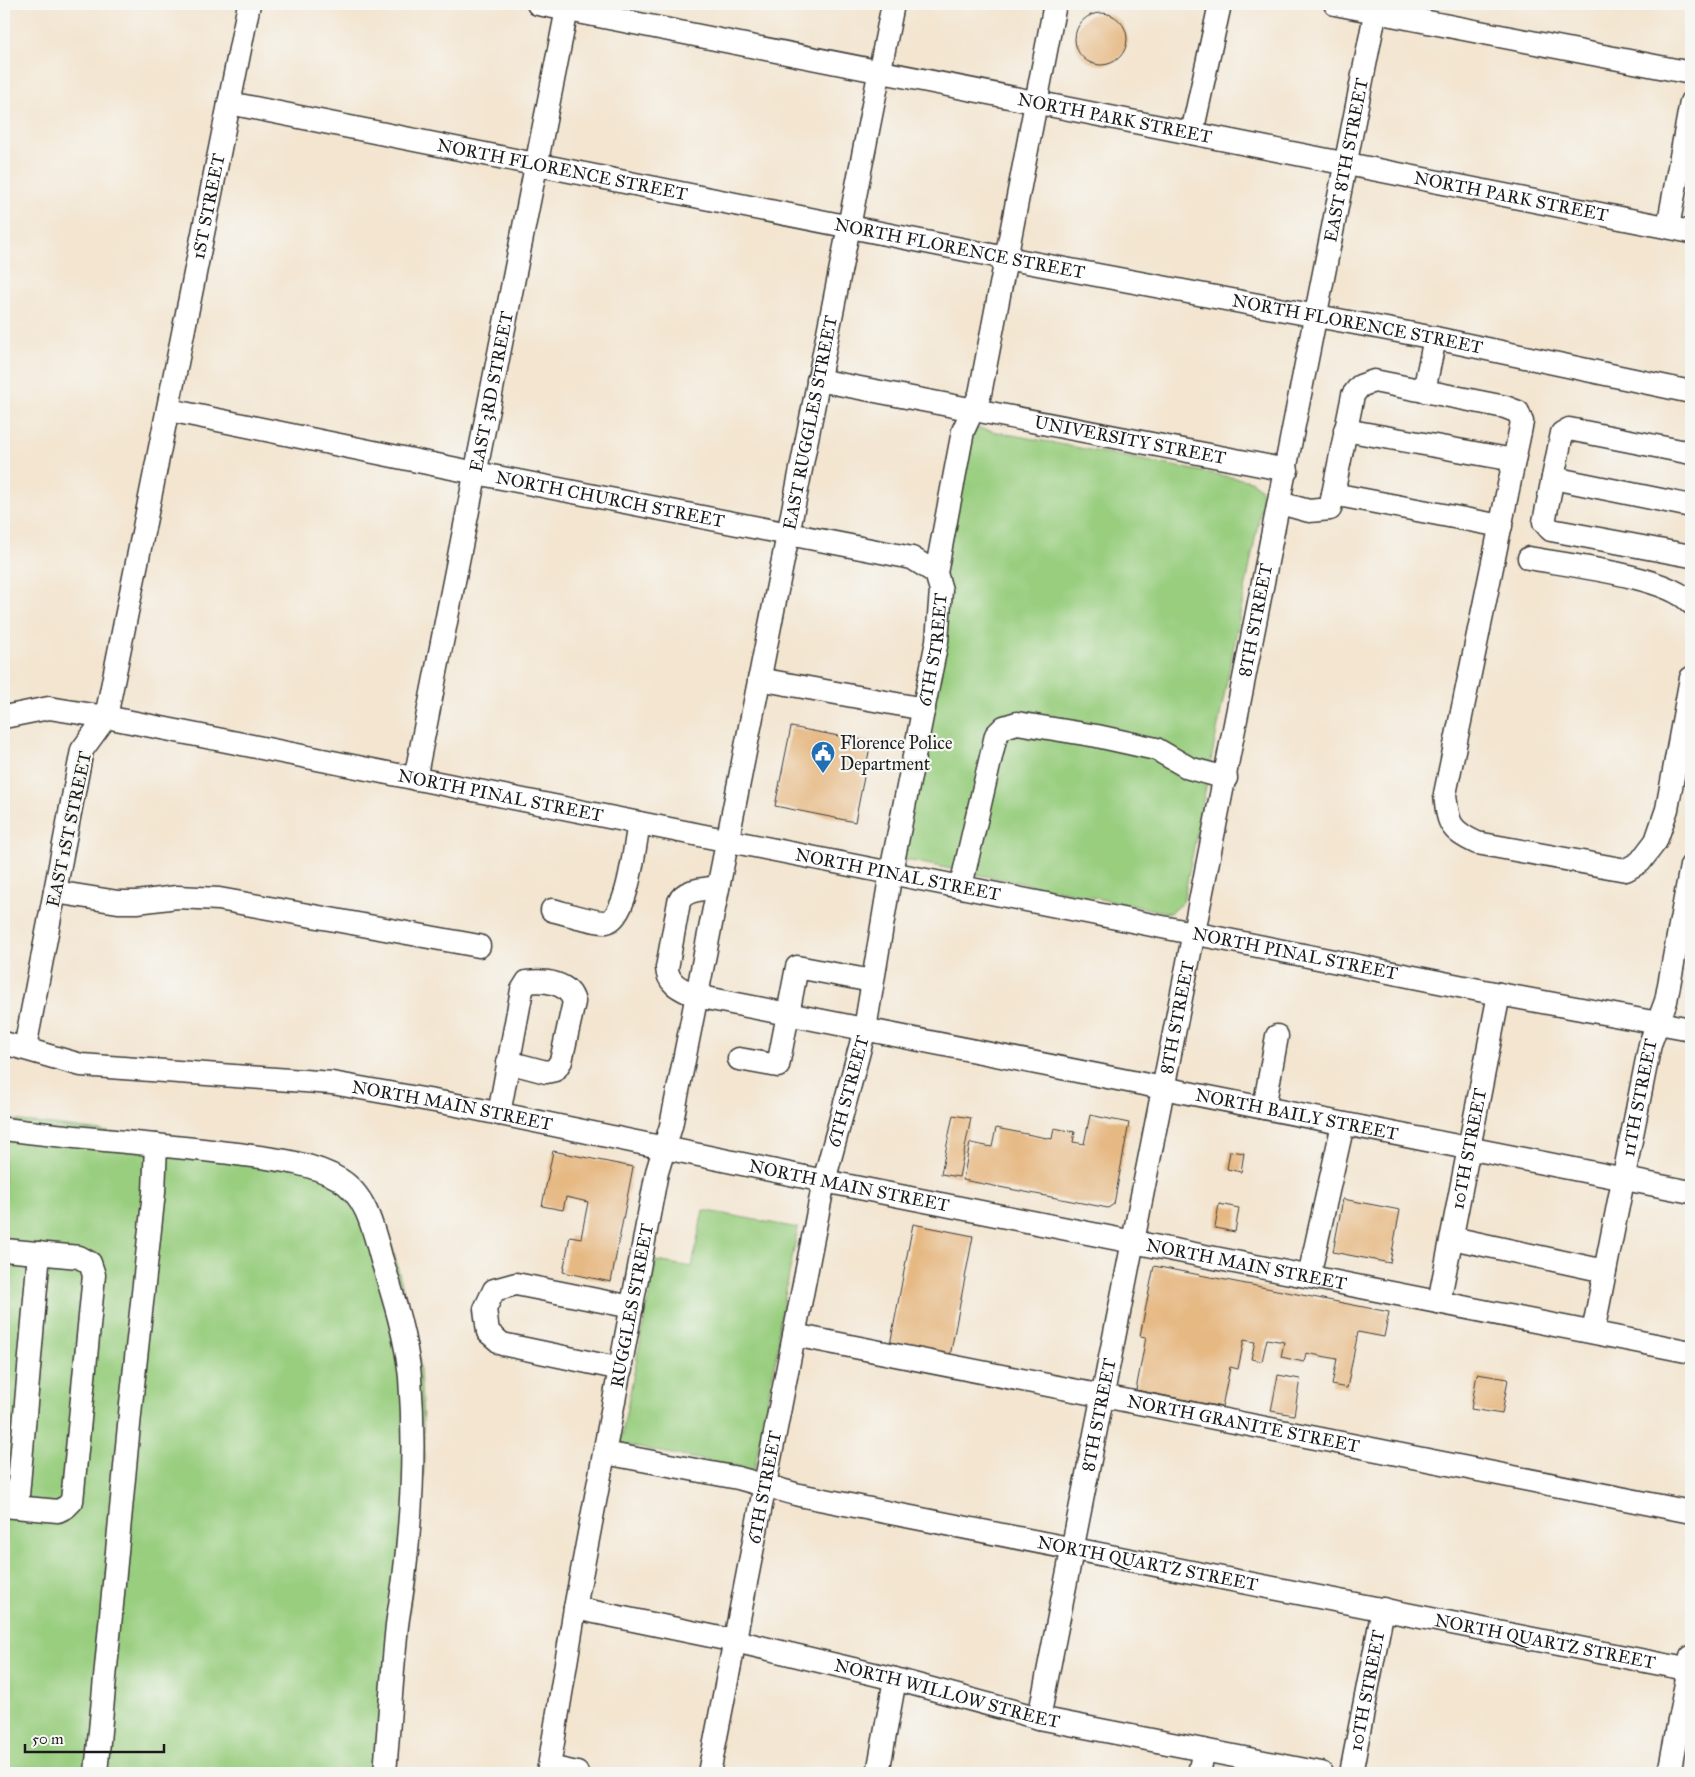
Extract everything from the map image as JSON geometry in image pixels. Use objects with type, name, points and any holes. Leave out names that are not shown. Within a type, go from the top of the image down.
[{"type":"street","name":"1ST STREET","points":[[169,410],[249,4]]},
{"type":"street","name":"NORTH PARK STREET","points":[[538,4],[568,7],[1691,232]]},
{"type":"street","name":"EAST RUGGLES STREET","points":[[727,841],[893,4]]},
{"type":"street","name":"6TH STREET","points":[[709,1773],[824,1181],[865,1030],[891,872],[937,642],[941,590],[936,573],[963,431],[980,394],[1055,4]]},
{"type":"street","points":[[1192,133],[1220,4]]},
{"type":"street","points":[[1335,4],[1376,8],[1691,73]]},
{"type":"street","name":"EAST 3RD STREET","points":[[416,779],[568,7]]},
{"type":"street","name":"EAST 8TH STREET","points":[[1315,317],[1376,8]]},
{"type":"street","points":[[1668,227],[1691,102]]},
{"type":"street","name":"NORTH FLORENCE STREET","points":[[230,103],[1006,258],[1436,338],[1691,392]]},
{"type":"street","name":"8TH STREET","points":[[1040,1718],[1287,470],[1315,317]]},
{"type":"street","points":[[1424,391],[1436,338]]},
{"type":"street","name":"UNIVERSITY STREET","points":[[818,380],[1287,470]]},
{"type":"street","points":[[1280,503],[1309,511],[1330,508],[1352,395],[1360,386],[1374,381],[1505,407],[1518,412],[1522,422],[1445,794],[1447,817],[1458,834],[1477,842],[1626,870],[1640,862],[1656,842],[1667,809],[1691,678]]},
{"type":"street","name":"NORTH CHURCH STREET","points":[[169,410],[476,473],[912,558],[936,573]]},
{"type":"street","name":"EAST 1ST STREET","points":[[26,1048],[82,750],[106,717],[169,410]]},
{"type":"street","points":[[1691,453],[1569,429],[1562,433],[1544,522],[1550,530],[1691,556]]},
{"type":"street","points":[[1345,430],[1514,460]]},
{"type":"street","points":[[1553,478],[1691,506]]},
{"type":"street","points":[[1333,494],[1501,526]]},
{"type":"street","points":[[1528,558],[1648,581],[1684,595],[1691,603]]},
{"type":"street","points":[[759,679],[924,709]]},
{"type":"street","name":"NORTH PINAL STREET","points":[[4,717],[49,708],[106,717],[1499,994],[1691,1029]]},
{"type":"street","points":[[961,886],[996,736],[1004,727],[1017,723],[1156,749],[1189,768],[1226,778]]},
{"type":"street","points":[[552,910],[606,922],[615,917],[624,903],[639,822]]},
{"type":"street","name":"RUGGLES STREET","points":[[549,1770],[576,1608],[657,1172],[671,1126],[727,841]]},
{"type":"street","name":"11TH STREET","points":[[1593,1332],[1650,1044],[1666,1002],[1691,866]]},
{"type":"street","name":"NORTH BAILY STREET","points":[[718,887],[687,893],[681,896],[679,902],[666,968],[667,977],[672,983],[696,996],[1691,1192]]},
{"type":"street","points":[[55,892],[118,902],[177,898],[219,899],[479,946]]},
{"type":"street","points":[[739,1059],[778,1066],[797,967],[872,981]]},
{"type":"street","name":"10TH STREET","points":[[1439,1302],[1499,994]]},
{"type":"street","points":[[1264,1108],[1277,1036]]},
{"type":"street","name":"NORTH MAIN STREET","points":[[4,1043],[26,1048],[81,1066],[332,1083],[499,1114],[824,1181],[1691,1352]]},
{"type":"street","points":[[499,1114],[508,1062]]},
{"type":"street","points":[[1309,1276],[1343,1124]]},
{"type":"street","points":[[4,1129],[251,1156],[323,1171],[347,1185],[368,1214],[402,1326],[410,1376],[412,1421],[412,1460],[404,1577],[397,1623],[385,1773]]},
{"type":"street","points":[[96,1773],[130,1413],[154,1192],[156,1145]]},
{"type":"street","points":[[1452,1238],[1605,1271]]},
{"type":"street","points":[[4,1250],[39,1253],[79,1257],[90,1263],[94,1275],[72,1500],[66,1508],[58,1511],[10,1506],[39,1253]]},
{"type":"street","points":[[621,1369],[502,1344],[488,1332],[485,1308],[494,1290],[516,1284],[632,1307]]},
{"type":"street","name":"NORTH GRANITE STREET","points":[[794,1335],[1691,1512]]},
{"type":"street","name":"NORTH QUARTZ STREET","points":[[605,1453],[766,1485],[799,1495],[1383,1609],[1690,1665]]},
{"type":"street","name":"NORTH WILLOW STREET","points":[[576,1608],[735,1641],[895,1679],[1040,1718],[1321,1773]]},
{"type":"street","name":"10TH STREET","points":[[1351,1773],[1383,1609]]},
{"type":"street","points":[[1669,1773],[1690,1665]]},
{"type":"street","points":[[878,1773],[895,1679]]},
{"type":"street","points":[[1200,1773],[1204,1750]]},
{"type":"street","points":[[549,1770],[577,1773]]},
{"type":"green space","points":[[971,427],[1251,481],[1260,488],[1263,499],[1183,902],[1170,913],[906,860],[899,853],[944,574]]},
{"type":"green space","points":[[4,1119],[328,1159],[355,1177],[390,1238],[419,1352],[425,1457],[393,1773],[4,1773]]},
{"type":"green space","points":[[703,1210],[798,1228],[778,1331],[779,1342],[754,1470],[620,1444],[656,1261],[692,1267]]},
{"type":"building","points":[[1101,13],[1111,15],[1119,21],[1125,29],[1127,39],[1125,49],[1119,57],[1111,63],[1101,65],[1091,63],[1083,57],[1077,49],[1075,39],[1077,29],[1083,21],[1091,15]]},
{"type":"building","name":"Florence Police Department","points":[[791,727],[871,742],[855,822],[775,806]]},
{"type":"building","points":[[953,1115],[971,1118],[959,1177],[941,1174]]},
{"type":"building","points":[[1090,1115],[1129,1123],[1114,1204],[1108,1208],[963,1180],[970,1143],[992,1147],[996,1128],[1052,1139],[1054,1128],[1075,1132],[1073,1142],[1084,1144]]},
{"type":"building","points":[[553,1151],[633,1167],[611,1282],[563,1272],[570,1236],[581,1238],[588,1202],[566,1197],[563,1210],[542,1206]]},
{"type":"building","points":[[1230,1151],[1244,1153],[1241,1172],[1227,1169]]},
{"type":"building","points":[[1343,1199],[1400,1210],[1390,1263],[1333,1252]]},
{"type":"building","points":[[1219,1204],[1239,1208],[1235,1232],[1215,1228]]},
{"type":"building","points":[[913,1224],[973,1236],[950,1356],[890,1345]]},
{"type":"building","points":[[1154,1266],[1389,1312],[1384,1337],[1358,1332],[1347,1388],[1332,1385],[1337,1359],[1306,1353],[1304,1362],[1281,1357],[1284,1342],[1267,1339],[1262,1361],[1251,1359],[1255,1342],[1244,1340],[1238,1369],[1230,1367],[1222,1407],[1136,1390],[1146,1337],[1140,1336]]},
{"type":"building","points":[[1477,1374],[1508,1379],[1502,1414],[1471,1409]]},
{"type":"building","points":[[1278,1375],[1300,1379],[1294,1415],[1271,1411]]},
{"type":"place","name":"Florence Police Department","points":[[823,774]]}]
